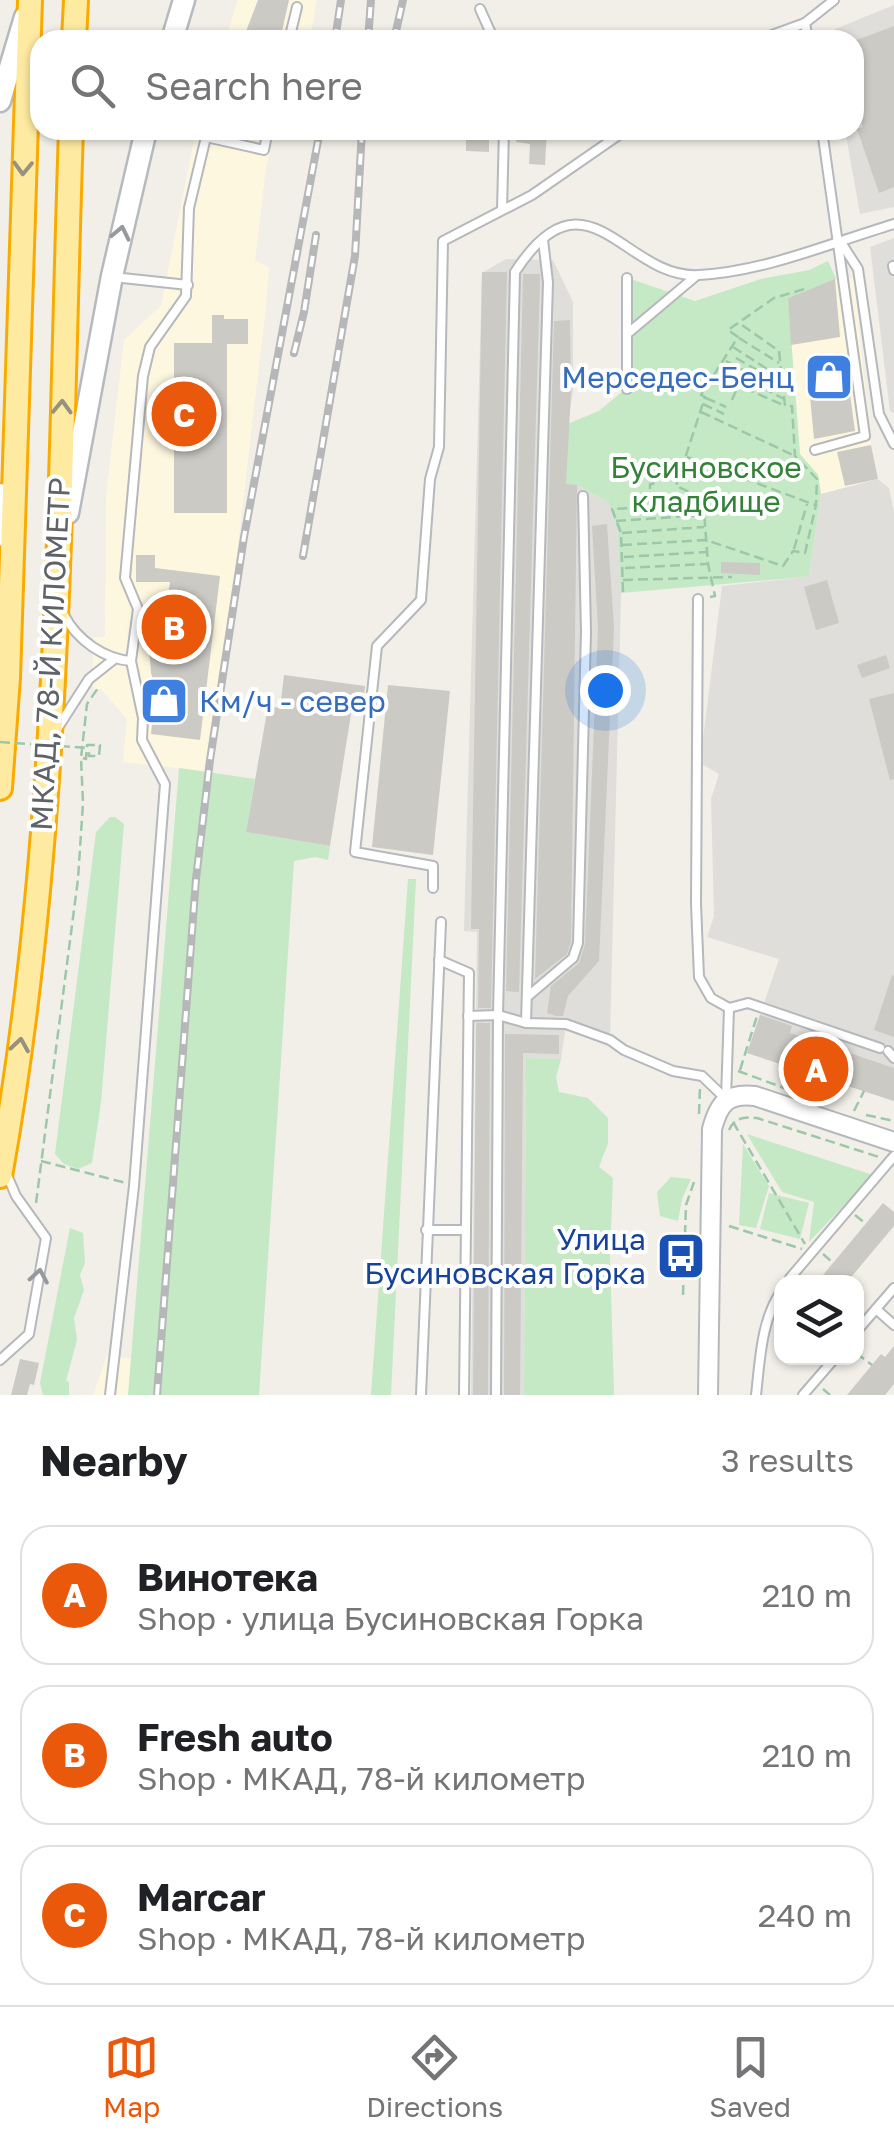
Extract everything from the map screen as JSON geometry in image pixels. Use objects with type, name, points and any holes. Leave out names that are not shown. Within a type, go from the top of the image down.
[{"type":"highway","name":"МКАД, 78-Й КИЛОМЕТР","points":[[0,788],[12,578],[30,0]]},
{"type":"highway","points":[[75,30],[76,4]]},
{"type":"highway","name":"МКАД, 78-Й КИЛОМЕТР","points":[[1,1171],[28,996],[50,742],[71,140]]},
{"type":"main road","points":[[0,102],[30,0]]},
{"type":"main road","points":[[175,30],[184,0]]},
{"type":"main road","points":[[57,569],[112,276],[144,140]]},
{"type":"main road","points":[[0,494],[12,578]]},
{"type":"street","points":[[708,1395],[712,1129],[718,1108],[726,1098],[735,1095],[755,1096],[893,1153]]},
{"type":"lane","points":[[786,30],[805,23],[834,0]]},
{"type":"lane","points":[[291,30],[297,7]]},
{"type":"lane","points":[[480,9],[489,30]]},
{"type":"lane","points":[[805,23],[806,30]]},
{"type":"lane","points":[[110,1395],[134,1186],[165,784],[142,740],[143,718],[132,661],[138,608],[126,578],[143,376],[150,346],[180,305],[188,284],[189,208],[205,140]]},
{"type":"lane","points":[[219,140],[264,150],[266,140]]},
{"type":"lane","points":[[502,210],[504,140]]},
{"type":"lane","points":[[433,888],[433,866],[356,852],[377,646],[421,600],[430,479],[440,447],[444,241],[532,195],[612,140]]},
{"type":"lane","points":[[815,450],[866,436],[824,140]]},
{"type":"lane","points":[[496,1395],[498,1015],[515,272],[530,249],[556,230],[587,224],[630,246],[655,266],[696,276],[776,262],[894,224]]},
{"type":"lane","points":[[526,1022],[548,282],[543,240]]},
{"type":"lane","points":[[839,240],[858,270],[878,414],[894,444]]},
{"type":"lane","points":[[112,276],[188,284]]},
{"type":"lane","points":[[627,334],[696,276]]},
{"type":"lane","points":[[626,278],[626,389]]},
{"type":"lane","points":[[527,997],[573,958],[578,943],[586,632],[583,496]]},
{"type":"lane","points":[[698,599],[699,977],[711,998],[729,1008],[748,1003],[887,1052]]},
{"type":"lane","points":[[56,600],[68,623],[85,640],[113,660],[132,661]]},
{"type":"lane","points":[[50,742],[88,679],[113,660]]},
{"type":"lane","points":[[421,1395],[441,922]]},
{"type":"lane","points":[[439,960],[469,973],[464,1395]]},
{"type":"lane","points":[[726,1098],[729,1008]]},
{"type":"lane","points":[[468,1016],[498,1015],[526,1022],[566,1024],[610,1040],[673,1071],[702,1076],[726,1098]]},
{"type":"lane","points":[[796,1275],[893,1153]]},
{"type":"lane","points":[[0,1360],[29,1334],[46,1238],[1,1171]]},
{"type":"lane","points":[[426,1230],[465,1230]]},
{"type":"lane","points":[[864,1323],[894,1288]]},
{"type":"lane","points":[[756,1395],[762,1345],[774,1301]]},
{"type":"lane","points":[[876,1310],[894,1325]]},
{"type":"lane","points":[[803,1395],[829,1365]]},
{"type":"path","points":[[781,364],[728,330],[774,298],[808,288]]},
{"type":"path","points":[[739,323],[780,351],[784,406]]},
{"type":"path","points":[[726,407],[701,395],[738,337]]},
{"type":"path","points":[[732,346],[782,378]]},
{"type":"path","points":[[736,358],[783,385]]},
{"type":"path","points":[[725,360],[783,392]]},
{"type":"path","points":[[715,375],[792,406],[794,456]]},
{"type":"path","points":[[750,381],[784,398]]},
{"type":"path","points":[[732,400],[738,385]]},
{"type":"path","points":[[698,599],[715,596],[708,564],[703,498],[676,486],[705,397]]},
{"type":"path","points":[[702,404],[724,414]]},
{"type":"path","points":[[700,411],[794,456],[817,480],[816,505],[805,553],[794,550]]},
{"type":"path","points":[[686,456],[816,505]]},
{"type":"path","points":[[650,507],[650,484],[658,472],[679,476]]},
{"type":"path","points":[[622,544],[706,540],[782,566],[794,550],[807,502]]},
{"type":"path","points":[[624,592],[621,533],[612,509],[704,504]]},
{"type":"path","points":[[616,521],[704,515]]},
{"type":"path","points":[[621,533],[706,527]]},
{"type":"path","points":[[622,557],[707,552]]},
{"type":"path","points":[[622,568],[708,564]]},
{"type":"path","points":[[623,580],[732,577]]},
{"type":"path","points":[[35,1220],[78,880],[83,803],[81,758],[87,704],[98,689]]},
{"type":"path","points":[[0,742],[89,748],[88,756],[99,756],[100,745],[87,745],[86,758],[81,758]]},
{"type":"path","points":[[740,1072],[759,1009]]},
{"type":"path","points":[[727,1067],[788,1089]]},
{"type":"path","points":[[805,1095],[812,1074]]},
{"type":"path","points":[[699,1121],[702,1076]]},
{"type":"path","points":[[864,1092],[854,1112],[894,1121]]},
{"type":"path","points":[[724,1140],[733,1122],[743,1117],[757,1118],[893,1153]]},
{"type":"path","points":[[733,1122],[800,1239]]},
{"type":"path","points":[[40,1161],[134,1186]]},
{"type":"path","points":[[684,1295],[686,1204],[696,1176]]},
{"type":"path","points":[[723,1224],[813,1252]]},
{"type":"path","points":[[864,1359],[872,1366]]},
{"type":"shaded area","points":[[238,0],[317,0],[311,30],[228,30]]},
{"type":"shaded area","points":[[894,5],[894,207],[860,214],[847,140],[864,140],[864,30],[833,30]]},
{"type":"shaded area","points":[[194,140],[273,140],[255,261],[269,267],[266,306],[236,562],[204,771],[123,762],[127,719],[101,689],[93,689],[93,637],[105,637],[106,496],[124,340],[161,306]]},
{"type":"shaded area","points":[[894,238],[894,413],[890,411],[870,247]]},
{"type":"shaded area","points":[[506,259],[553,260],[573,302],[573,392],[567,424],[577,485],[608,502],[617,528],[621,593],[610,1040],[566,1025],[561,1059],[526,1058],[524,1395],[471,1395],[477,932],[464,931],[482,273]]},
{"type":"shaded area","name":"Мерседес-Бенц","points":[[854,278],[878,479],[821,494],[818,475],[800,454],[788,298],[836,279]]},
{"type":"shaded area","points":[[878,479],[889,488],[894,512],[894,1101],[747,1053],[779,959],[707,937],[714,916],[711,799],[719,774],[700,763],[722,586],[805,577],[809,574],[821,494]]},
{"type":"shaded area","points":[[107,1355],[132,1359],[128,1395],[93,1395]]},
{"type":"green space","name":"Бусиновское кладбище","points":[[828,261],[836,279],[788,298],[800,454],[818,475],[821,494],[809,574],[621,593],[617,528],[608,502],[577,485],[566,484],[567,424],[599,411],[623,391],[622,276],[695,301],[761,279],[809,270]]},
{"type":"green space","points":[[179,768],[255,779],[246,832],[330,846],[328,860],[315,857],[294,861],[259,1395],[128,1395]]},
{"type":"green space","points":[[110,817],[124,824],[101,1102],[92,1163],[78,1169],[64,1164],[55,1154],[96,832]]},
{"type":"green space","points":[[408,879],[416,879],[391,1395],[371,1395]]},
{"type":"green space","points":[[526,1058],[561,1059],[556,1077],[559,1092],[588,1098],[608,1118],[608,1143],[599,1167],[613,1178],[610,1255],[614,1395],[524,1395]]},
{"type":"green space","points":[[747,1134],[873,1175],[809,1242],[814,1202],[782,1192]]},
{"type":"green space","points":[[743,1144],[769,1186],[756,1228],[739,1225]]},
{"type":"green space","points":[[671,1177],[691,1179],[678,1221],[660,1216],[657,1192]]},
{"type":"green space","points":[[769,1193],[809,1203],[800,1239],[760,1229]]},
{"type":"green space","points":[[70,1228],[83,1233],[85,1263],[80,1275],[84,1290],[74,1318],[77,1340],[66,1381],[69,1395],[43,1395],[40,1383]]},
{"type":"building","points":[[258,0],[289,0],[282,30],[247,30]]},
{"type":"building","points":[[894,26],[894,187],[879,193],[861,140],[864,140],[864,37]]},
{"type":"building","points":[[466,140],[489,140],[489,152],[466,151]]},
{"type":"building","points":[[546,140],[545,165],[529,164],[530,144],[516,142]]},
{"type":"building","points":[[482,272],[507,272],[491,1008],[478,1008],[479,929],[471,929]]},
{"type":"building","points":[[523,274],[540,274],[540,281],[519,992],[506,991]]},
{"type":"building","points":[[835,279],[840,337],[791,345],[788,298]]},
{"type":"building","points":[[212,315],[248,319],[248,344],[227,344],[227,513],[174,513],[174,343],[212,343]]},
{"type":"building","points":[[570,320],[566,484],[577,485],[571,942],[567,954],[535,979],[554,321]]},
{"type":"building","points":[[845,357],[855,431],[814,439],[807,365]]},
{"type":"building","points":[[871,445],[878,479],[845,486],[837,452]]},
{"type":"building","points":[[607,524],[614,628],[599,961],[568,996],[563,1016],[556,1016],[547,1013],[551,986],[579,963],[585,944],[598,628],[592,526]]},
{"type":"building","points":[[136,555],[155,555],[155,568],[220,576],[200,740],[151,734],[156,688],[149,647],[166,611],[170,582],[136,582]]},
{"type":"building","points":[[721,562],[760,563],[760,575],[721,573]]},
{"type":"building","points":[[827,580],[839,623],[816,630],[804,587]]},
{"type":"building","points":[[886,655],[890,668],[862,678],[857,665]]},
{"type":"building","points":[[284,675],[365,686],[362,715],[351,714],[330,846],[246,832],[268,706],[280,708]]},
{"type":"building","points":[[388,685],[450,691],[433,855],[372,847]]},
{"type":"building","points":[[894,693],[894,779],[890,780],[869,699]]},
{"type":"building","points":[[894,976],[894,1037],[874,1030]]},
{"type":"building","points":[[760,1015],[792,1026],[790,1033],[894,1068],[894,1101],[747,1053]]},
{"type":"building","points":[[476,1023],[490,1023],[488,1395],[473,1395]]},
{"type":"building","points":[[505,1034],[559,1035],[559,1054],[523,1053],[520,1395],[504,1395]]},
{"type":"building","points":[[883,1203],[894,1212],[894,1226],[853,1275],[823,1275]]},
{"type":"building","points":[[894,1346],[894,1384],[885,1395],[847,1395],[881,1354],[885,1357]]},
{"type":"building","points":[[20,1359],[39,1363],[34,1385],[30,1384],[27,1395],[11,1395]]},
{"type":"railway","points":[[336,30],[341,0]]},
{"type":"railway","points":[[369,30],[371,0]]},
{"type":"railway","points":[[396,30],[403,0]]},
{"type":"railway","points":[[157,1395],[196,879],[210,760],[244,537],[318,140]]},
{"type":"railway","points":[[303,556],[355,256],[361,140]]},
{"type":"railway","points":[[294,353],[316,235]]},
{"type":"place","name":"Мерседес-Бенц","points":[[829,377]]},
{"type":"place","name":"Marcar","points":[[184,414]]},
{"type":"place","name":"Fresh auto","points":[[174,627]]},
{"type":"place","name":"Км/ч - север","points":[[164,701]]},
{"type":"place","name":"Винотека","points":[[816,1069]]},
{"type":"place","name":"Улица Бусиновская Горка","points":[[681,1256]]}]
